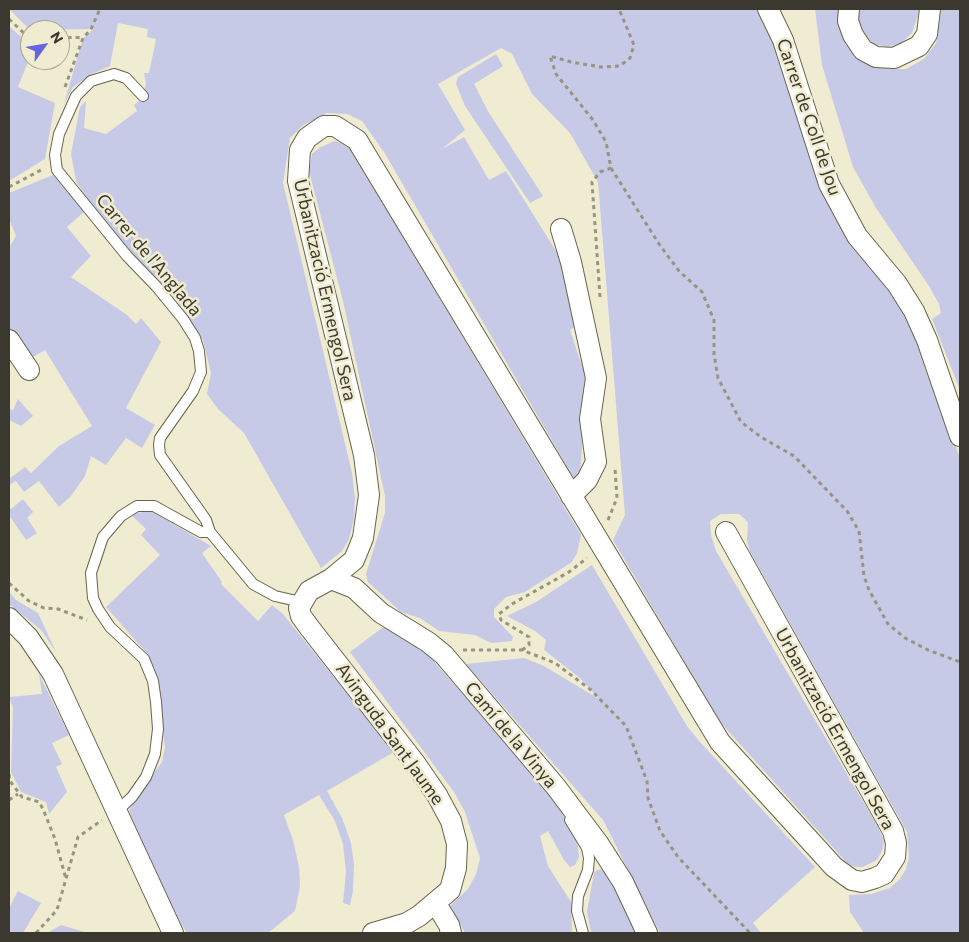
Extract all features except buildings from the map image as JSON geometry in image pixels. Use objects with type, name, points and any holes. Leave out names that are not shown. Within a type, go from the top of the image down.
[{"type":"street","name":"Carrer de Coll de Jou","points":[[768,9],[782,40],[829,184],[857,236],[897,284],[914,311],[927,340],[960,436]]},
{"type":"street","points":[[849,9],[848,21],[853,35],[863,50],[876,57],[894,58],[919,46],[927,34],[930,9]]},
{"type":"street","name":"Urbanització Ermengol Sera","points":[[305,596],[331,579],[354,560],[359,550],[367,519],[369,495],[364,455],[298,181],[300,150],[306,138],[324,126],[335,126],[357,140],[720,742],[834,867],[852,880],[862,882],[884,874],[895,857],[896,843],[893,831],[726,532]]},
{"type":"street","points":[[561,229],[571,262],[596,378],[590,419],[596,462],[586,480],[571,496]]},
{"type":"street","points":[[9,340],[29,370]]},
{"type":"street","name":"Camí de la Vinya","points":[[331,579],[354,588],[381,613],[428,642],[444,655],[556,788],[598,843],[623,882],[647,933]]},
{"type":"street","name":"Avinguda Sant Jaume","points":[[305,596],[299,608],[301,616],[415,763],[451,821],[457,844],[456,868],[450,890],[436,904],[407,923],[373,933]]},
{"type":"street","points":[[9,618],[28,637],[49,668],[173,933]]},
{"type":"street","points":[[436,904],[449,925],[451,933]]},
{"type":"lane","name":"Carrer de l'Anglada","points":[[143,96],[126,78],[114,74],[103,76],[84,86],[76,96],[59,134],[55,155],[57,170],[127,256],[156,286],[196,338],[200,351],[201,372],[193,392],[160,438],[160,455],[206,520],[210,532],[254,584],[275,596],[305,596]]},
{"type":"lane","points":[[117,811],[132,797],[146,776],[155,754],[158,729],[153,681],[144,659],[110,627],[93,598],[90,582],[103,537],[121,516],[137,506],[154,506],[201,532],[210,532]]},
{"type":"lane","points":[[556,788],[559,802],[587,848],[589,858],[588,870],[578,896],[577,911],[582,933]]},
{"type":"path","points":[[70,38],[83,38],[91,30],[100,9]]},
{"type":"path","points":[[9,19],[20,29]]},
{"type":"path","points":[[610,168],[659,244],[679,271],[702,292],[714,320],[714,354],[718,378],[741,422],[761,437],[794,456],[847,512],[859,531],[864,576],[869,590],[888,624],[905,638],[928,650],[960,662]]},
{"type":"path","points":[[9,583],[29,601],[44,608],[58,609],[98,626],[110,627]]},
{"type":"path","points":[[444,655],[460,650],[522,650],[555,664],[591,690],[626,726],[647,781],[648,798],[660,831],[678,857],[750,933]]},
{"type":"path","points":[[9,774],[10,781],[19,794],[22,797],[39,802],[43,809],[55,840],[66,881]]},
{"type":"path","points":[[9,800],[19,794]]},
{"type":"path","points":[[36,933],[57,910],[62,887],[66,881],[78,838],[117,811]]},
{"type":"shaded area","points":[[9,9],[757,9],[779,56],[803,135],[829,205],[861,257],[895,297],[915,333],[960,459],[960,933],[864,933],[850,912],[849,895],[871,894],[890,888],[900,879],[906,869],[909,857],[907,832],[750,552],[747,540],[748,523],[745,519],[739,514],[721,514],[710,521],[711,535],[716,551],[878,827],[884,841],[882,851],[877,860],[863,867],[855,867],[847,863],[720,722],[613,540],[625,515],[598,182],[570,133],[532,94],[512,54],[501,48],[438,84],[465,130],[442,149],[464,137],[489,180],[506,171],[556,251],[586,319],[570,330],[587,381],[579,487],[384,152],[362,121],[347,114],[327,113],[302,126],[290,138],[283,183],[352,473],[355,498],[354,519],[349,539],[342,551],[321,568],[244,433],[218,409],[207,394],[211,373],[203,340],[157,282],[128,251],[90,204],[76,181],[71,154],[80,107],[86,101],[84,128],[106,134],[137,111],[134,105],[142,98],[146,84],[144,73],[149,73],[156,39],[147,37],[148,29],[118,23],[110,66],[92,74],[73,87],[64,104],[83,38],[94,29],[70,29],[70,20],[20,20]]},
{"type":"shaded area","points":[[815,9],[839,9],[869,63],[891,69],[906,69],[924,59],[936,43],[941,9],[960,9],[960,390],[932,319],[941,313],[939,304],[929,286],[876,208],[853,167],[822,65]]},
{"type":"shaded area","points":[[860,9],[920,9],[912,33],[901,43],[888,47],[874,44],[861,32],[858,15]]},
{"type":"shaded area","points":[[9,26],[20,36],[20,70],[25,70],[18,87],[55,103],[45,159],[9,181]]},
{"type":"shaded area","points":[[496,54],[503,66],[474,84],[489,113],[543,196],[530,203],[465,106],[456,84],[458,77]]},
{"type":"shaded area","points":[[334,141],[342,143],[351,150],[581,535],[577,553],[572,562],[525,592],[506,597],[494,609],[494,617],[513,637],[512,641],[491,643],[475,635],[439,631],[420,618],[401,612],[368,582],[366,574],[385,513],[385,496],[343,301],[309,171],[312,154],[319,148]]},
{"type":"shaded area","points":[[53,175],[85,211],[67,227],[91,256],[71,277],[127,315],[136,324],[141,318],[161,342],[126,408],[155,425],[142,448],[126,438],[106,465],[91,456],[85,476],[71,496],[59,507],[39,481],[24,492],[16,481],[9,485],[9,479],[25,467],[31,473],[59,446],[92,426],[45,350],[31,358],[9,330],[9,248],[16,236],[9,219],[9,193]]},
{"type":"shaded area","points":[[18,399],[33,416],[21,426],[9,420],[9,409],[13,410]]},
{"type":"shaded area","points":[[23,499],[33,512],[27,518],[37,533],[26,540],[9,515],[9,507],[11,509]]},
{"type":"shaded area","points":[[151,511],[211,546],[202,553],[222,582],[221,584],[258,621],[272,605],[283,614],[394,752],[327,791],[342,818],[351,843],[354,864],[353,891],[350,905],[343,903],[346,871],[343,844],[335,821],[319,795],[284,815],[293,840],[299,867],[300,886],[295,911],[268,933],[187,933],[178,919],[151,864],[129,811],[162,762],[165,747],[155,675],[152,663],[144,650],[106,607],[160,555],[141,535],[146,529],[130,514]]},
{"type":"shaded area","points":[[592,565],[687,726],[815,867],[753,923],[761,933],[660,933],[603,820],[466,664],[524,658],[544,666],[599,699],[580,678],[544,650],[546,640],[535,631],[507,616],[536,602]]},
{"type":"shaded area","points":[[9,592],[16,600],[38,613],[56,652],[41,630],[9,604]]},
{"type":"shaded area","points":[[386,625],[431,658],[533,774],[560,809],[575,837],[578,847],[579,857],[575,865],[570,867],[564,860],[548,831],[540,836],[548,866],[571,902],[572,933],[465,933],[450,906],[468,889],[476,874],[480,858],[465,812],[454,792],[350,652]]},
{"type":"shaded area","points":[[39,674],[69,735],[52,743],[62,764],[56,767],[67,792],[49,814],[46,802],[21,792],[11,772],[13,707],[9,697],[42,694]]},
{"type":"shaded area","points":[[606,869],[638,933],[591,933],[587,911],[594,873],[597,870]]},
{"type":"shaded area","points":[[18,891],[41,903],[23,933],[9,933],[9,908]]},
{"type":"shaded area","points":[[61,925],[85,932],[88,933],[47,933]]}]
